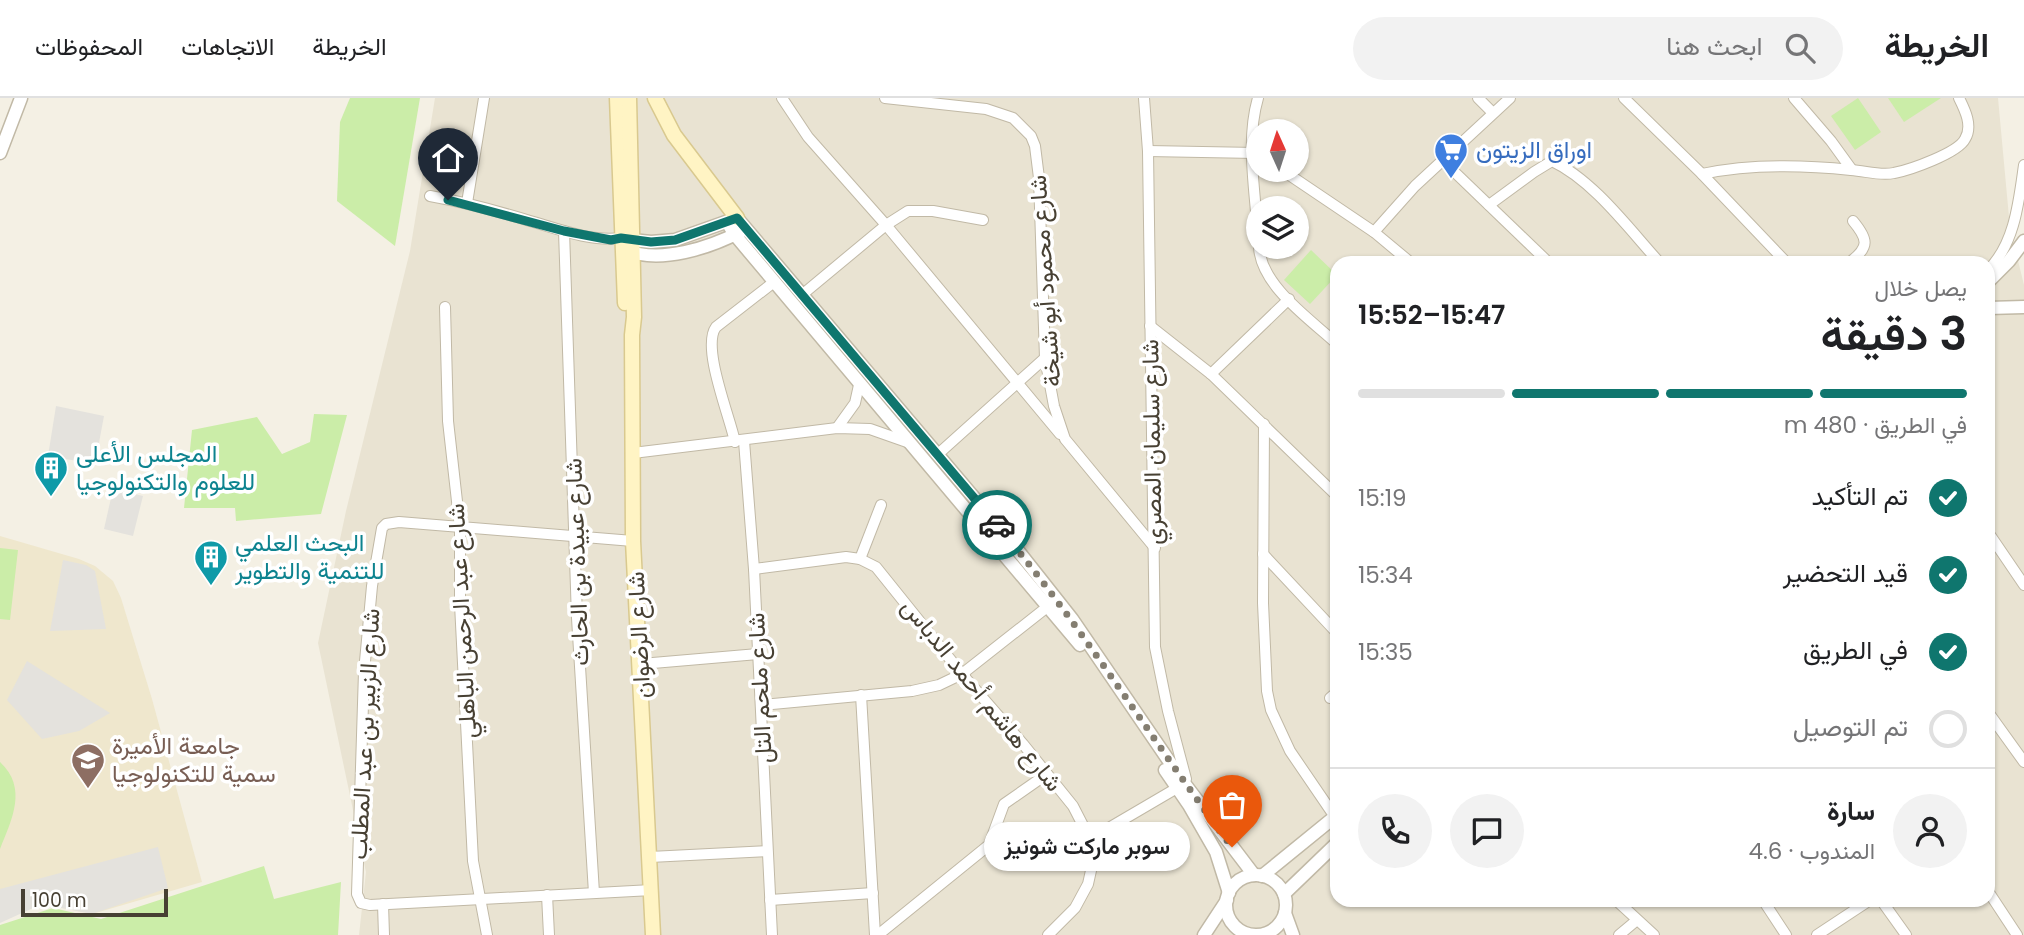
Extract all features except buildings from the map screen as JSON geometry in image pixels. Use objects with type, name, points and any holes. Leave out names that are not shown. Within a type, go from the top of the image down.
[{"type":"main road","name":"شارع الرضوان","points":[[617,98],[626,319],[632,335],[633,541],[653,935]]},
{"type":"main road","name":"شارع الرضوان","points":[[623,244],[629,98]]},
{"type":"main road","points":[[655,98],[674,135],[736,226]]},
{"type":"street","points":[[0,153],[20,98]]},
{"type":"street","points":[[467,203],[484,98]]},
{"type":"street","points":[[782,98],[808,136],[1065,439]]},
{"type":"street","name":"شارع محمود أبو شيخة","points":[[885,98],[986,109],[1013,118],[1031,136],[1039,178],[1045,358],[1054,406],[1065,439],[1155,548]]},
{"type":"street","name":"شارع سليمان المصري","points":[[1144,98],[1148,150],[1155,647],[1185,776],[1181,786]]},
{"type":"street","points":[[1253,119],[1258,98]]},
{"type":"street","points":[[1478,98],[1493,113]]},
{"type":"street","points":[[1374,232],[1415,186],[1510,98]]},
{"type":"street","points":[[1624,98],[1780,256]]},
{"type":"street","points":[[1794,98],[1825,133],[1852,170]]},
{"type":"street","points":[[1702,174],[1757,167],[1893,174],[1927,162],[1959,146],[1966,139],[1968,118],[1959,98]]},
{"type":"street","points":[[1148,150],[1246,153]]},
{"type":"street","points":[[1443,161],[1542,256]]},
{"type":"street","points":[[1489,205],[1552,161],[1571,171],[1594,191],[1654,256]]},
{"type":"street","points":[[1995,260],[2004,248],[2015,219],[2024,165]]},
{"type":"street","points":[[1300,182],[1374,232],[1403,256]]},
{"type":"street","points":[[429,196],[467,203],[663,256],[686,244],[736,226]]},
{"type":"street","points":[[803,294],[900,215],[915,209],[983,220]]},
{"type":"street","points":[[1853,221],[1866,241],[1862,252],[1857,256]]},
{"type":"street","points":[[736,226],[774,282],[859,385],[1052,603]]},
{"type":"street","points":[[736,226],[803,294],[1004,533],[1181,786],[1258,876],[1271,879],[1284,894],[1285,914],[1293,935]]},
{"type":"street","name":"شارع عبيدة بن الحارث","points":[[564,231],[577,618],[594,893]]},
{"type":"street","points":[[1995,275],[2024,241]]},
{"type":"street","points":[[1261,259],[1268,278],[1330,337]]},
{"type":"street","name":"شارع ملحم التل","points":[[772,935],[754,569],[740,441],[716,379],[712,335],[716,327],[774,282]]},
{"type":"street","points":[[1211,374],[1289,299]]},
{"type":"street","name":"شارع عبد الرحمن الباهلي","points":[[445,307],[448,421],[460,528],[460,604],[473,861],[487,935]]},
{"type":"street","points":[[1995,308],[2024,307]]},
{"type":"street","points":[[1150,326],[1211,374],[1330,489]]},
{"type":"street","points":[[937,455],[1045,358]]},
{"type":"street","points":[[837,428],[855,403],[859,385]]},
{"type":"street","points":[[1264,424],[1265,675],[1271,710],[1290,751],[1330,808]]},
{"type":"street","points":[[632,453],[837,428],[885,432],[907,442]]},
{"type":"street","points":[[754,569],[846,557],[860,559],[881,505]]},
{"type":"street","name":"شارع الزبير بن عبد المطلب","points":[[633,541],[399,522],[386,524],[380,535],[364,672],[357,894],[361,903],[383,904],[652,890]]},
{"type":"street","points":[[1995,542],[2024,585]]},
{"type":"street","points":[[1263,554],[1330,626]]},
{"type":"street","name":"شارع هاشم أحمد الدباس","points":[[860,559],[882,573],[962,674],[1073,806],[1090,839],[1092,866],[1088,884],[1075,908],[1048,935]]},
{"type":"street","points":[[761,705],[939,685],[962,674],[1052,603]]},
{"type":"street","points":[[641,664],[758,654]]},
{"type":"street","points":[[861,695],[877,935]]},
{"type":"street","points":[[1995,721],[2022,755]]},
{"type":"street","points":[[877,935],[989,845],[1004,804],[1047,774]]},
{"type":"street","points":[[1090,839],[1181,786]]},
{"type":"street","points":[[1181,786],[1216,852],[1228,896],[1228,916],[1238,929],[1251,935],[1269,933],[1276,928],[1285,914]]},
{"type":"street","points":[[1204,935],[1239,881],[1258,876],[1330,821]]},
{"type":"street","points":[[1284,894],[1330,850]]},
{"type":"street","points":[[650,857],[767,851]]},
{"type":"street","points":[[770,900],[873,893]]},
{"type":"street","points":[[547,895],[549,935]]},
{"type":"street","points":[[1995,902],[2017,935]]},
{"type":"street","points":[[383,904],[384,935]]},
{"type":"street","points":[[1623,907],[1654,935]]},
{"type":"street","points":[[1768,907],[1786,935]]},
{"type":"street","points":[[1817,935],[1859,907]]},
{"type":"street","points":[[1886,907],[1906,935]]},
{"type":"street","points":[[1619,935],[1637,920]]},
{"type":"shaded area","points":[[435,98],[1998,98],[2010,228],[2024,285],[2024,935],[359,935],[366,872],[318,643],[346,511],[410,251]]},
{"type":"shaded area","points":[[56,406],[104,416],[95,464],[48,456]]},
{"type":"shaded area","points":[[113,489],[143,496],[133,536],[104,529]]},
{"type":"shaded area","name":"جامعة الأميرة سمية للتكنولوجيا","points":[[0,536],[79,559],[95,566],[113,581],[121,598],[152,699],[202,882],[92,914],[42,904],[0,916]]},
{"type":"shaded area","points":[[63,560],[86,565],[95,571],[106,629],[50,631]]},
{"type":"shaded area","points":[[27,661],[110,713],[79,731],[42,739],[7,700]]},
{"type":"shaded area","points":[[158,847],[168,888],[92,914],[42,904],[0,923],[0,889]]},
{"type":"green space","points":[[350,98],[420,98],[395,246],[337,201],[340,122]]},
{"type":"green space","points":[[1858,98],[1881,132],[1855,150],[1831,116]]},
{"type":"green space","points":[[1888,98],[1941,98],[1904,122]]},
{"type":"green space","points":[[1311,250],[1330,268],[1330,283],[1310,304],[1284,280],[1303,259],[1309,259]]},
{"type":"green space","points":[[314,414],[347,415],[321,514],[236,521],[235,508],[184,508],[192,430],[257,417],[282,454],[310,442]]},
{"type":"green space","points":[[0,548],[18,550],[10,620],[0,619]]},
{"type":"green space","points":[[0,762],[14,782],[15,804],[0,849]]},
{"type":"green space","points":[[264,866],[274,899],[341,882],[338,935],[0,935],[0,925],[53,908],[101,919]]},
{"type":"way so far","points":[[997,525],[1072,619],[1184,783],[1232,847]]},
{"type":"place","name":"اوراق الزيتون","points":[[1451,180]]},
{"type":"place","name":"المجلس الأعلى للعلوم والتكنولوجيا","points":[[51,498]]},
{"type":"place","name":"البحث العلمي للتنمية والتطوير","points":[[211,587]]},
{"type":"place","name":"جامعة الأميرة سمية للتكنولوجيا","points":[[88,790]]},
{"type":"place","name":"سوبر ماركت شونيز","points":[[1232,847]]},
{"type":"route","points":[[448,200],[564,231],[611,240],[675,240],[737,218],[997,525]]}]
